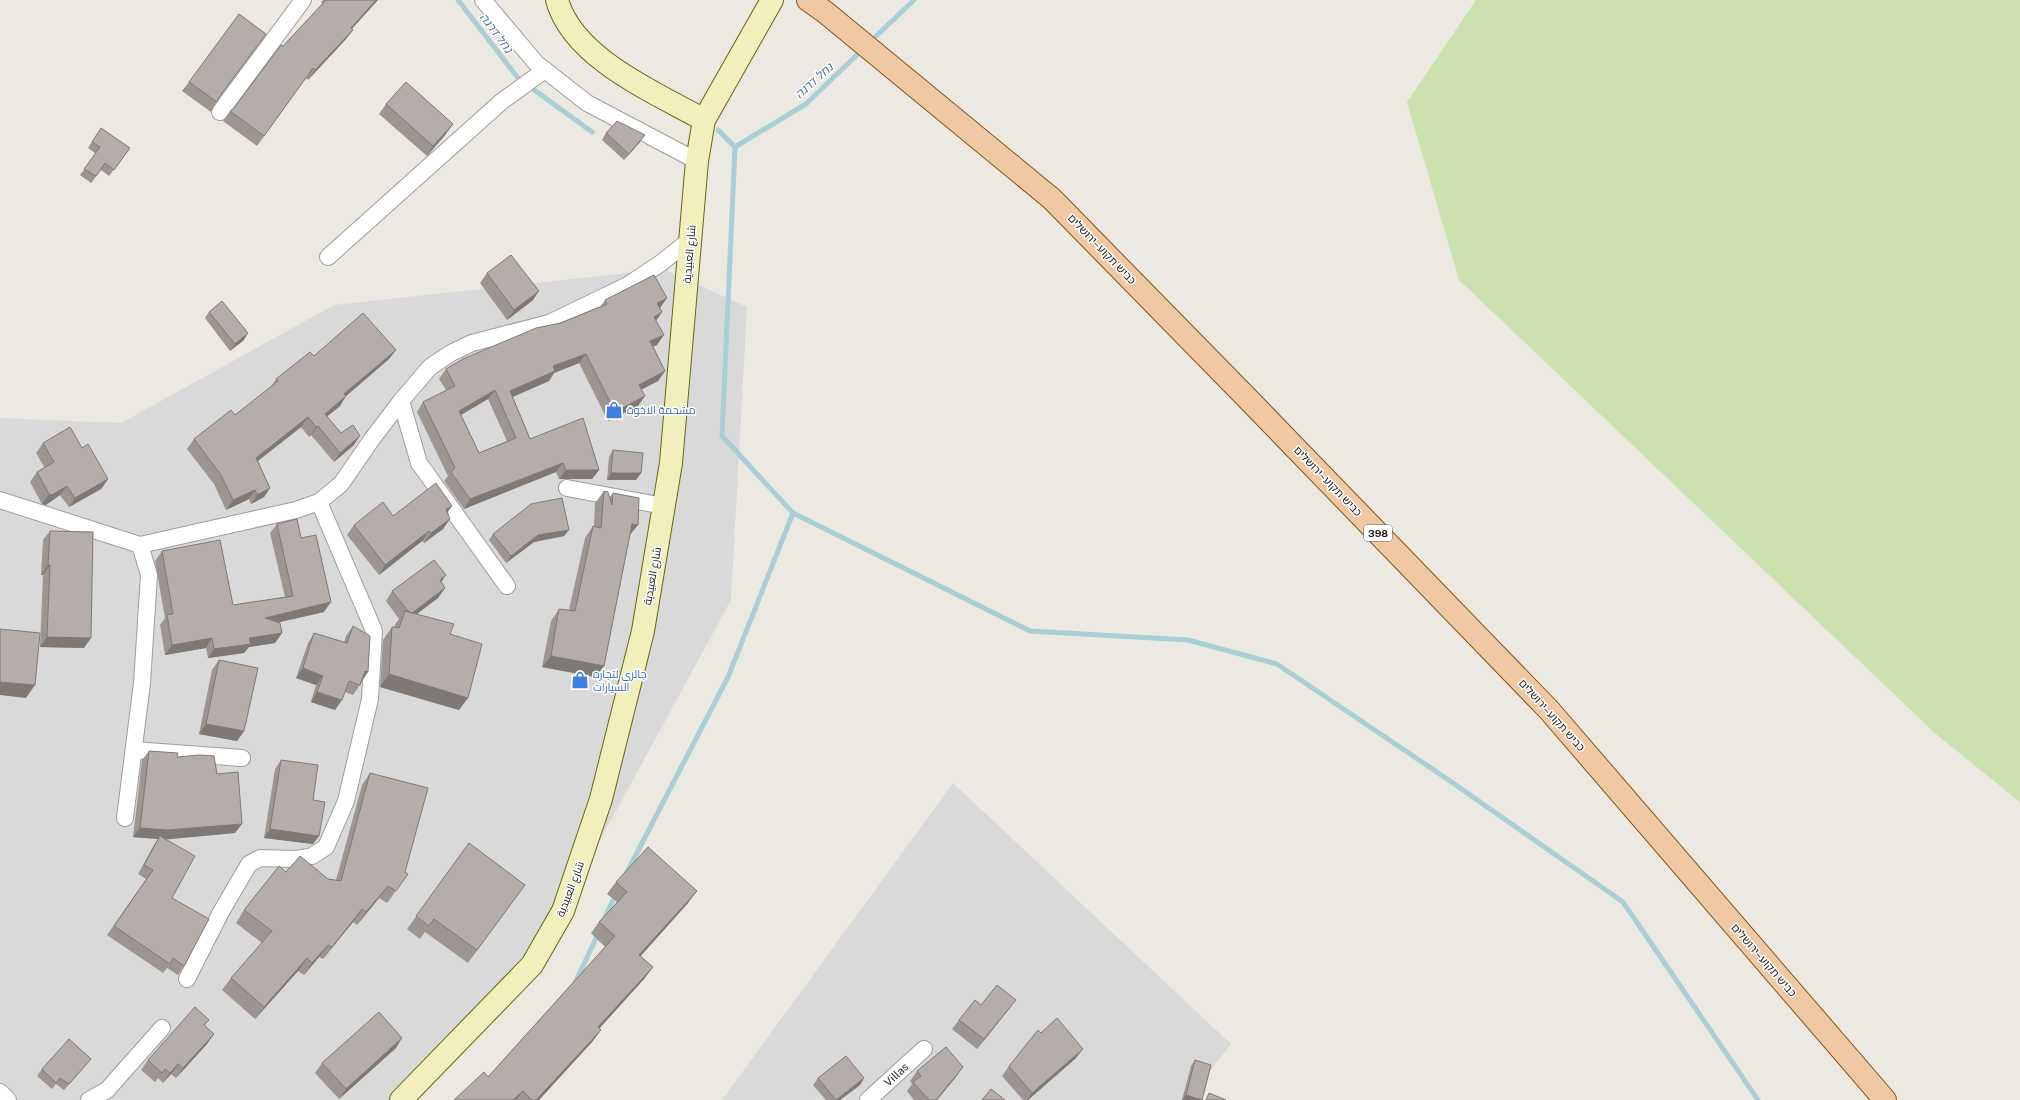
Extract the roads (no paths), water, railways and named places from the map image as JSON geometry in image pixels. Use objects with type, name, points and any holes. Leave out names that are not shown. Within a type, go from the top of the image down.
[{"type":"main road","points":[[557,0],[570,29],[609,67],[704,120]]},
{"type":"main road","name":"شارع العبيدية","points":[[401,1100],[532,965],[563,911],[602,799],[643,631],[671,463],[697,161],[704,120],[772,0]]},
{"type":"main road","name":"כביש תקוע–ירושלים","points":[[817,6],[1052,199],[1244,395],[1549,710],[1885,1100]]},
{"type":"street","points":[[220,112],[303,0]]},
{"type":"street","points":[[483,0],[536,63],[587,103],[697,161]]},
{"type":"street","points":[[328,257],[501,102],[545,70]]},
{"type":"street","points":[[0,500],[140,545],[296,510],[319,502],[341,484],[372,439],[430,368],[451,353],[472,343],[549,323],[628,285],[661,263],[691,239]]},
{"type":"street","points":[[402,402],[419,464],[507,586]]},
{"type":"street","points":[[567,488],[664,506]]},
{"type":"street","points":[[186,979],[221,912],[249,864],[260,858],[296,859],[312,856],[326,847],[346,801],[370,699],[374,631],[319,502]]},
{"type":"street","points":[[125,818],[142,683],[149,575],[140,545]]},
{"type":"street","points":[[134,750],[242,758]]},
{"type":"street","points":[[89,1100],[107,1090],[162,1028]]},
{"type":"street","name":"Villas","points":[[868,1100],[924,1049]]},
{"type":"street","points":[[0,1092],[8,1100]]},
{"type":"waterway","name":"נחל דרגה","points":[[458,0],[518,78]]},
{"type":"waterway","name":"נחל דרגה","points":[[870,42],[914,0]]},
{"type":"waterway","name":"נחל דרגה","points":[[718,130],[735,147],[806,104],[863,49]]},
{"type":"waterway","name":"נחל דרגה","points":[[533,89],[592,132]]},
{"type":"waterway","points":[[735,147],[722,436],[793,513],[1030,631],[1188,640],[1277,664],[1453,783],[1623,902],[1758,1100]]},
{"type":"waterway","points":[[626,874],[728,677],[793,513]]},
{"type":"waterway","points":[[605,917],[616,894]]},
{"type":"waterway","points":[[575,983],[599,932]]},
{"type":"place","name":"مشحمة الاخوة","points":[[614,410]]},
{"type":"place","name":"جالري لتجاره السيارات","points":[[580,680]]}]
